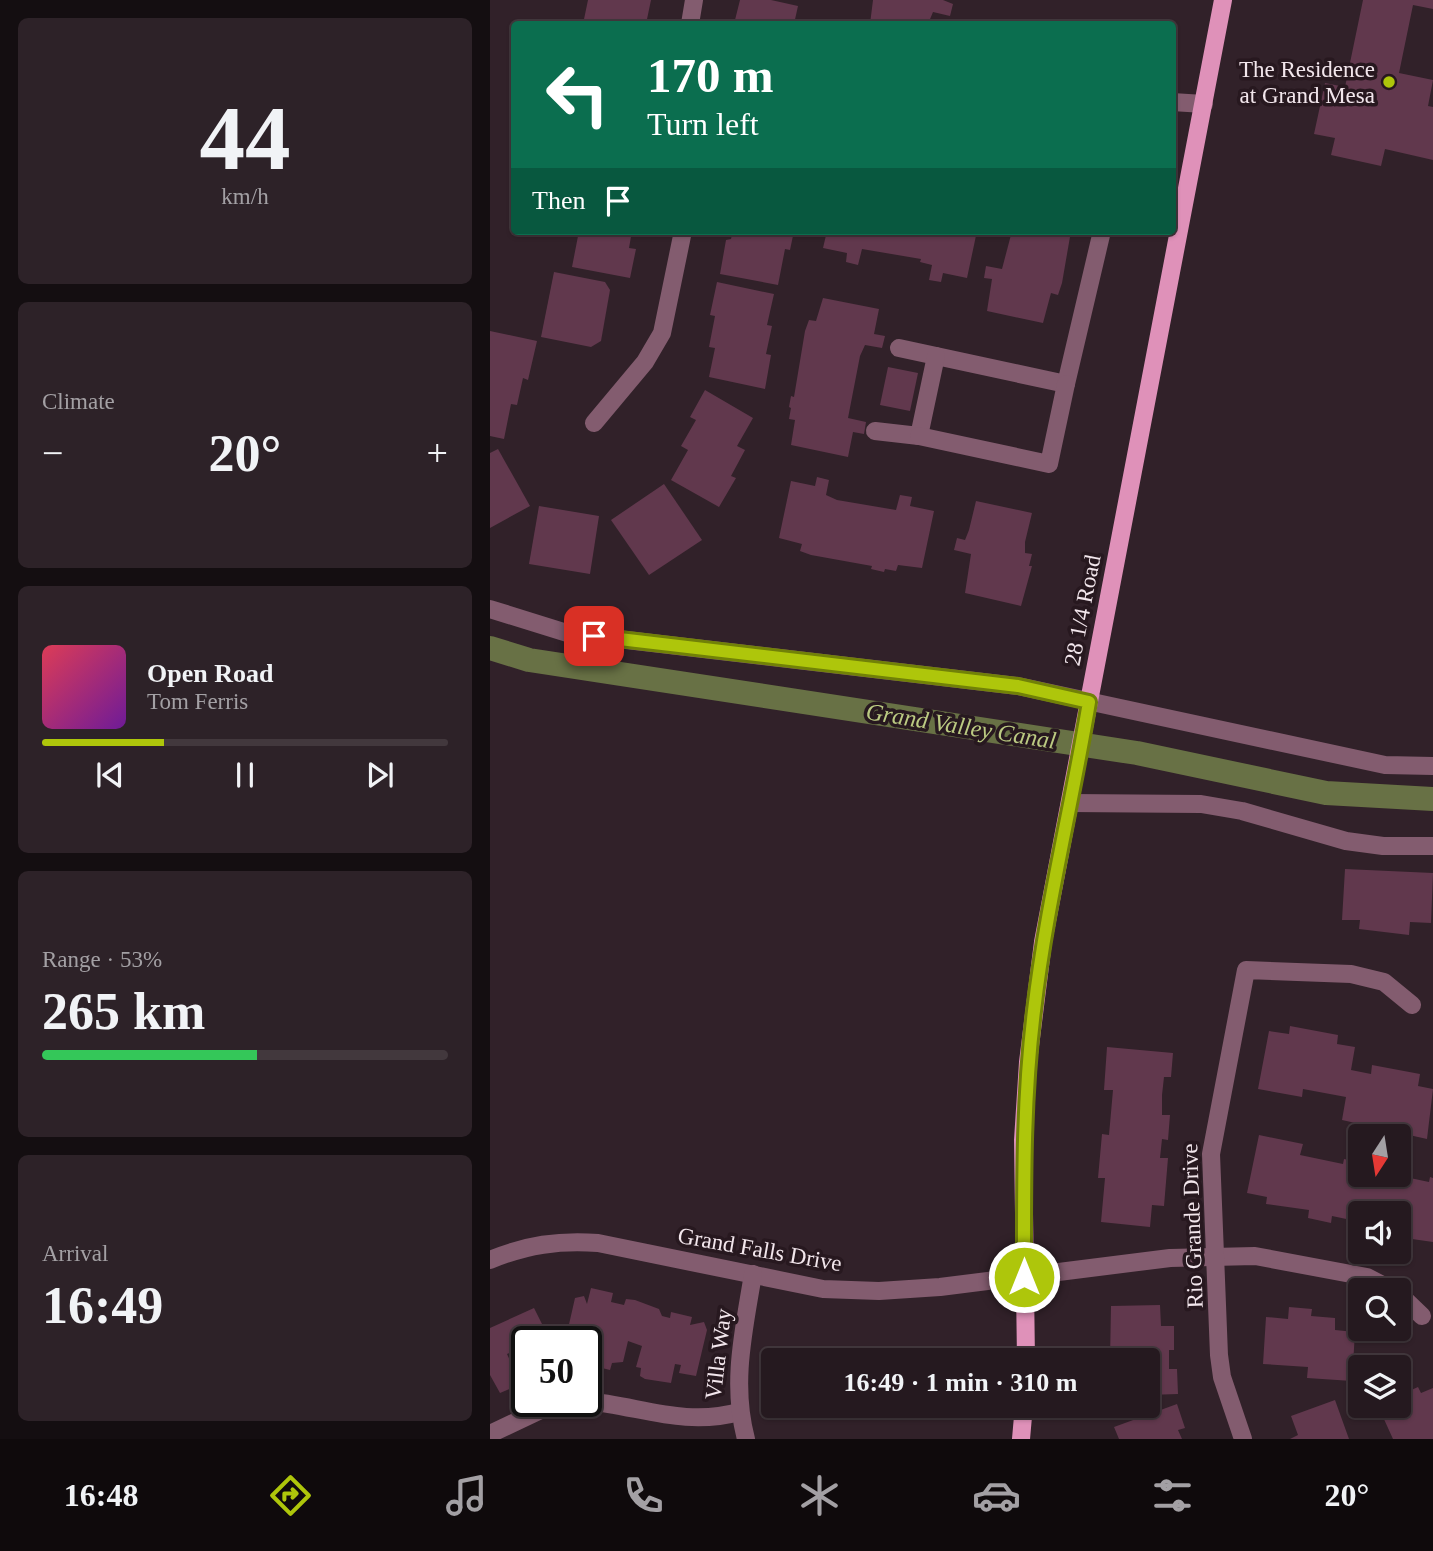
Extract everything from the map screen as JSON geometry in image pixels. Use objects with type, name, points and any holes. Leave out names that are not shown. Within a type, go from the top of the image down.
[{"type":"main road","name":"28 1/4 Road","points":[[1026,1348],[1023,1140],[1043,942],[1223,0]]},
{"type":"main road","points":[[1021,1439],[1023,1418]]},
{"type":"street","points":[[690,21],[694,0]]},
{"type":"street","points":[[1176,102],[1204,104]]},
{"type":"street","points":[[594,423],[645,362],[662,332],[682,235]]},
{"type":"street","points":[[875,431],[919,436],[1049,464],[1100,235]]},
{"type":"street","points":[[899,348],[1066,384]]},
{"type":"street","points":[[919,436],[936,356]]},
{"type":"street","points":[[490,609],[567,633],[1018,686],[1088,708],[1385,765],[1433,766]]},
{"type":"street","points":[[1070,803],[1201,804],[1242,811],[1346,841],[1383,846],[1433,846]]},
{"type":"street","name":"Rio Grande Drive","points":[[1243,1439],[1222,1377],[1211,1154],[1246,970],[1351,974],[1384,982],[1412,1005]]},
{"type":"street","name":"Grand Falls Drive","points":[[490,1261],[511,1251],[565,1240],[598,1243],[823,1289],[879,1291],[1024,1277],[1170,1258],[1255,1256],[1367,1278]]},
{"type":"street","name":"Villa Way","points":[[602,1402],[675,1418],[739,1412],[738,1370],[753,1274]]},
{"type":"street","points":[[1411,1305],[1422,1316]]},
{"type":"street","points":[[739,1412],[746,1439]]},
{"type":"street","points":[[490,1434],[526,1417]]},
{"type":"building","points":[[588,0],[651,0],[647,21],[584,21]]},
{"type":"building","points":[[740,0],[771,0],[798,6],[795,21],[735,21]]},
{"type":"building","points":[[873,0],[943,0],[953,4],[950,16],[933,12],[929,21],[870,21]]},
{"type":"building","name":"The Residence at Grand Mesa","points":[[1363,0],[1433,0],[1433,9],[1413,5],[1399,73],[1433,80],[1428,106],[1433,107],[1433,160],[1385,149],[1381,166],[1331,155],[1335,138],[1314,134],[1325,83],[1345,87]]},
{"type":"building","points":[[578,235],[631,235],[629,248],[636,249],[630,278],[572,267]]},
{"type":"building","points":[[732,235],[793,235],[790,250],[785,249],[778,285],[720,274],[726,240],[731,239]]},
{"type":"building","points":[[826,235],[976,235],[967,278],[943,273],[941,282],[929,280],[932,265],[920,262],[921,259],[862,249],[858,265],[846,262],[847,253],[823,248]]},
{"type":"building","points":[[1011,235],[1070,235],[1062,283],[1058,295],[1051,293],[1043,323],[987,311],[992,279],[984,278],[986,266],[1002,269]]},
{"type":"building","points":[[554,272],[605,282],[610,290],[601,341],[591,347],[541,337]]},
{"type":"building","points":[[717,282],[774,294],[767,325],[772,326],[766,354],[771,355],[765,389],[709,377],[715,348],[709,347],[715,316],[710,315]]},
{"type":"building","points":[[823,298],[879,309],[874,334],[885,336],[882,348],[865,345],[860,356],[848,418],[866,422],[864,434],[853,432],[848,457],[791,445],[795,420],[789,419],[789,407],[791,396],[794,397],[805,331],[809,320],[816,321]]},
{"type":"building","points":[[490,331],[537,341],[528,380],[523,378],[517,405],[511,404],[504,439],[490,436]]},
{"type":"building","points":[[888,367],[918,373],[910,411],[880,405]]},
{"type":"building","points":[[705,390],[753,418],[737,446],[745,450],[731,476],[736,478],[719,507],[671,480],[688,450],[681,446],[696,420],[690,417]]},
{"type":"building","points":[[498,449],[530,506],[490,528],[490,453]]},
{"type":"building","points":[[817,477],[829,480],[826,495],[837,500],[896,510],[900,495],[912,497],[910,506],[934,511],[922,568],[898,565],[896,571],[885,569],[884,572],[871,569],[872,566],[811,555],[800,551],[802,544],[779,538],[791,481],[815,486]]},
{"type":"building","points":[[664,484],[702,540],[649,575],[611,520]]},
{"type":"building","points":[[976,501],[1032,513],[1025,553],[1032,554],[1029,566],[1032,566],[1021,606],[965,593],[971,554],[954,550],[957,538],[965,540]]},
{"type":"building","points":[[539,506],[599,516],[590,574],[529,564]]},
{"type":"building","points":[[1345,869],[1433,873],[1431,923],[1410,922],[1409,935],[1359,929],[1360,920],[1342,920]]},
{"type":"building","points":[[1290,1026],[1338,1035],[1337,1044],[1355,1047],[1351,1070],[1371,1074],[1372,1065],[1420,1074],[1418,1086],[1433,1089],[1427,1139],[1411,1135],[1411,1124],[1360,1124],[1342,1120],[1346,1097],[1303,1089],[1302,1097],[1258,1089],[1269,1031],[1289,1034]]},
{"type":"building","points":[[1107,1047],[1173,1053],[1171,1077],[1164,1077],[1162,1095],[1162,1115],[1170,1115],[1168,1140],[1162,1139],[1160,1158],[1168,1158],[1164,1206],[1152,1205],[1150,1227],[1101,1222],[1105,1178],[1098,1178],[1102,1134],[1109,1135],[1113,1090],[1104,1090]]},
{"type":"building","points":[[1259,1135],[1303,1144],[1300,1155],[1343,1164],[1344,1159],[1348,1160],[1348,1187],[1411,1187],[1411,1178],[1429,1182],[1430,1177],[1433,1178],[1433,1242],[1411,1239],[1411,1201],[1348,1201],[1348,1219],[1332,1216],[1331,1223],[1308,1218],[1309,1210],[1266,1204],[1267,1197],[1247,1193]]},
{"type":"building","points":[[591,1288],[613,1293],[611,1302],[624,1305],[626,1299],[635,1300],[659,1309],[662,1316],[670,1318],[671,1312],[692,1317],[690,1325],[704,1322],[707,1330],[696,1376],[679,1373],[681,1365],[675,1364],[671,1383],[645,1379],[640,1376],[641,1368],[636,1367],[642,1346],[628,1341],[623,1362],[612,1363],[610,1370],[602,1368],[602,1326],[569,1326],[575,1298],[584,1296],[587,1304]]},
{"type":"building","points":[[1160,1305],[1161,1326],[1174,1326],[1174,1350],[1169,1350],[1169,1369],[1177,1369],[1178,1394],[1160,1395],[1160,1348],[1110,1348],[1111,1306]]},
{"type":"building","points":[[1289,1307],[1312,1309],[1311,1316],[1335,1318],[1335,1330],[1348,1331],[1348,1341],[1354,1341],[1354,1355],[1348,1355],[1348,1381],[1307,1378],[1308,1367],[1263,1364],[1266,1317],[1288,1319]]},
{"type":"building","points":[[534,1308],[543,1326],[511,1326],[511,1352],[507,1354],[511,1363],[511,1388],[500,1393],[490,1375],[490,1328]]},
{"type":"building","points":[[1418,1387],[1421,1393],[1433,1388],[1433,1439],[1393,1439],[1383,1418],[1411,1418],[1411,1390]]},
{"type":"building","points":[[1335,1400],[1349,1439],[1290,1439],[1298,1435],[1291,1416]]},
{"type":"building","points":[[1177,1404],[1185,1428],[1178,1430],[1182,1439],[1119,1439],[1114,1427],[1139,1418],[1160,1418],[1160,1410]]},
{"type":"waterway","name":"Grand Valley Canal","points":[[490,648],[529,660],[1137,753],[1326,793],[1433,799]]},
{"type":"place","name":"The Residence at Grand Mesa","points":[[1389,82]]},
{"type":"route","points":[[594,636],[1018,686],[1089,702],[1043,942],[1028,1062],[1023,1140],[1024,1277]]}]
